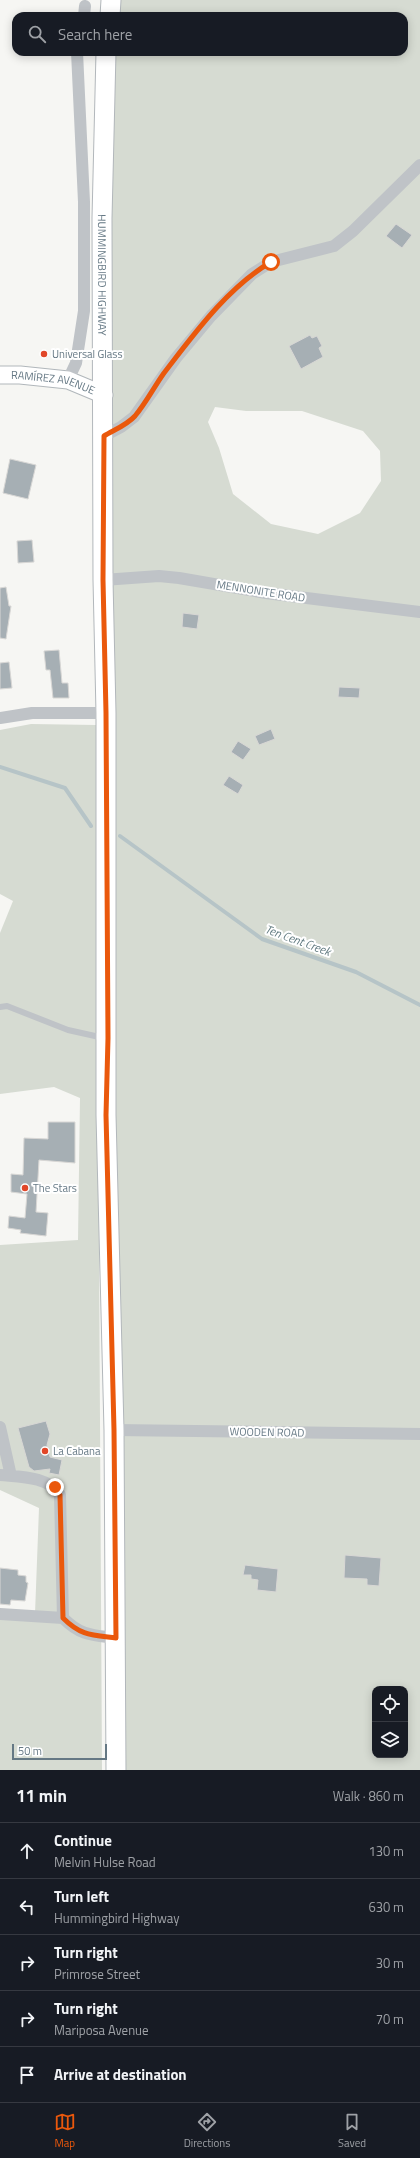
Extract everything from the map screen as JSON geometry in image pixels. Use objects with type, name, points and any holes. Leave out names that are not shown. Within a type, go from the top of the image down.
[{"type":"main road","points":[[110,12],[111,0]]},
{"type":"main road","name":"HUMMINGBIRD HIGHWAY","points":[[106,56],[102,218],[104,395],[103,580],[106,713],[108,1038],[106,1115],[114,1430],[116,1770]]},
{"type":"street","points":[[68,380],[76,363],[84,311],[84,202],[77,56]]},
{"type":"street","points":[[104,436],[121,427],[134,417],[176,358],[211,316],[252,274],[271,262],[334,246],[358,226],[420,165]]},
{"type":"street","name":"RAMÍREZ AVENUE","points":[[0,375],[41,376],[68,380],[104,395]]},
{"type":"street","name":"MENNONITE ROAD","points":[[103,580],[159,576],[179,578],[266,593],[420,612]]},
{"type":"street","points":[[0,718],[32,713],[106,713]]},
{"type":"street","points":[[0,1427],[5,1476],[47,1482],[55,1487],[60,1495],[63,1618]]},
{"type":"street","name":"WOODEN ROAD","points":[[114,1430],[420,1434]]},
{"type":"street","points":[[0,1614],[63,1618],[74,1629],[88,1634],[116,1638]]},
{"type":"lane","points":[[0,1007],[7,1006],[68,1030],[108,1038]]},
{"type":"shaded area","points":[[120,0],[420,0],[420,1770],[119,1770],[110,216],[115,56],[408,56],[408,12],[118,12]],"holes":[[[215,407],[246,411],[302,411],[363,431],[380,451],[381,481],[360,513],[318,534],[271,524],[233,494],[219,448],[208,422]]]},
{"type":"shaded area","points":[[31,724],[96,725],[102,1770],[0,1770],[0,1611],[35,1614],[39,1508],[0,1490],[0,1245],[78,1240],[80,1098],[54,1087],[0,1094],[0,933],[13,901],[0,894],[0,730]]},
{"type":"building","points":[[396,224],[412,235],[402,248],[386,236]]},
{"type":"building","points":[[310,335],[312,338],[317,336],[322,346],[319,348],[323,357],[301,369],[289,346]]},
{"type":"building","points":[[10,459],[36,465],[28,499],[3,493]]},
{"type":"building","points":[[32,540],[34,562],[18,563],[17,541]]},
{"type":"building","points":[[6,587],[9,606],[11,606],[6,639],[0,638],[0,588]]},
{"type":"building","points":[[183,613],[199,615],[197,629],[182,627]]},
{"type":"building","points":[[59,650],[62,683],[68,683],[69,698],[53,698],[50,670],[46,670],[44,651]]},
{"type":"building","points":[[9,662],[12,688],[0,689],[0,663]]},
{"type":"building","points":[[339,687],[360,688],[359,698],[338,697]]},
{"type":"building","points":[[271,729],[275,739],[259,745],[255,736]]},
{"type":"building","points":[[238,741],[251,749],[243,760],[231,752]]},
{"type":"building","points":[[229,776],[243,785],[238,794],[223,785]]},
{"type":"building","points":[[48,1122],[75,1122],[75,1163],[39,1160],[36,1212],[48,1213],[46,1236],[20,1233],[21,1230],[8,1228],[9,1216],[25,1218],[27,1194],[11,1192],[11,1174],[23,1175],[24,1138],[48,1139]]},
{"type":"building","points":[[46,1421],[50,1434],[47,1445],[50,1457],[62,1460],[59,1475],[49,1473],[50,1469],[34,1471],[29,1467],[18,1428]]},
{"type":"building","points":[[345,1555],[381,1558],[379,1586],[367,1585],[367,1579],[344,1578]]},
{"type":"building","points":[[245,1565],[278,1569],[276,1592],[257,1590],[258,1580],[251,1579],[251,1575],[243,1575]]},
{"type":"building","points":[[0,1568],[18,1570],[18,1575],[26,1576],[26,1582],[28,1583],[25,1601],[11,1600],[10,1605],[0,1604]]},
{"type":"waterway","name":"Ten Cent Creek","points":[[0,767],[65,788],[91,826]]},
{"type":"waterway","name":"Ten Cent Creek","points":[[120,836],[262,939],[356,972],[420,1005]]},
{"type":"place","name":"Universal Glass","points":[[44,354]]},
{"type":"place","name":"The Stars","points":[[25,1188]]},
{"type":"place","name":"La Cabana","points":[[45,1451]]},
{"type":"route","points":[[55,1487],[60,1495],[63,1618],[74,1629],[88,1634],[116,1638],[114,1430],[106,1115],[108,1038],[106,713],[103,580],[104,436],[121,427],[134,417],[162,376],[211,316],[252,274],[271,262]]}]
